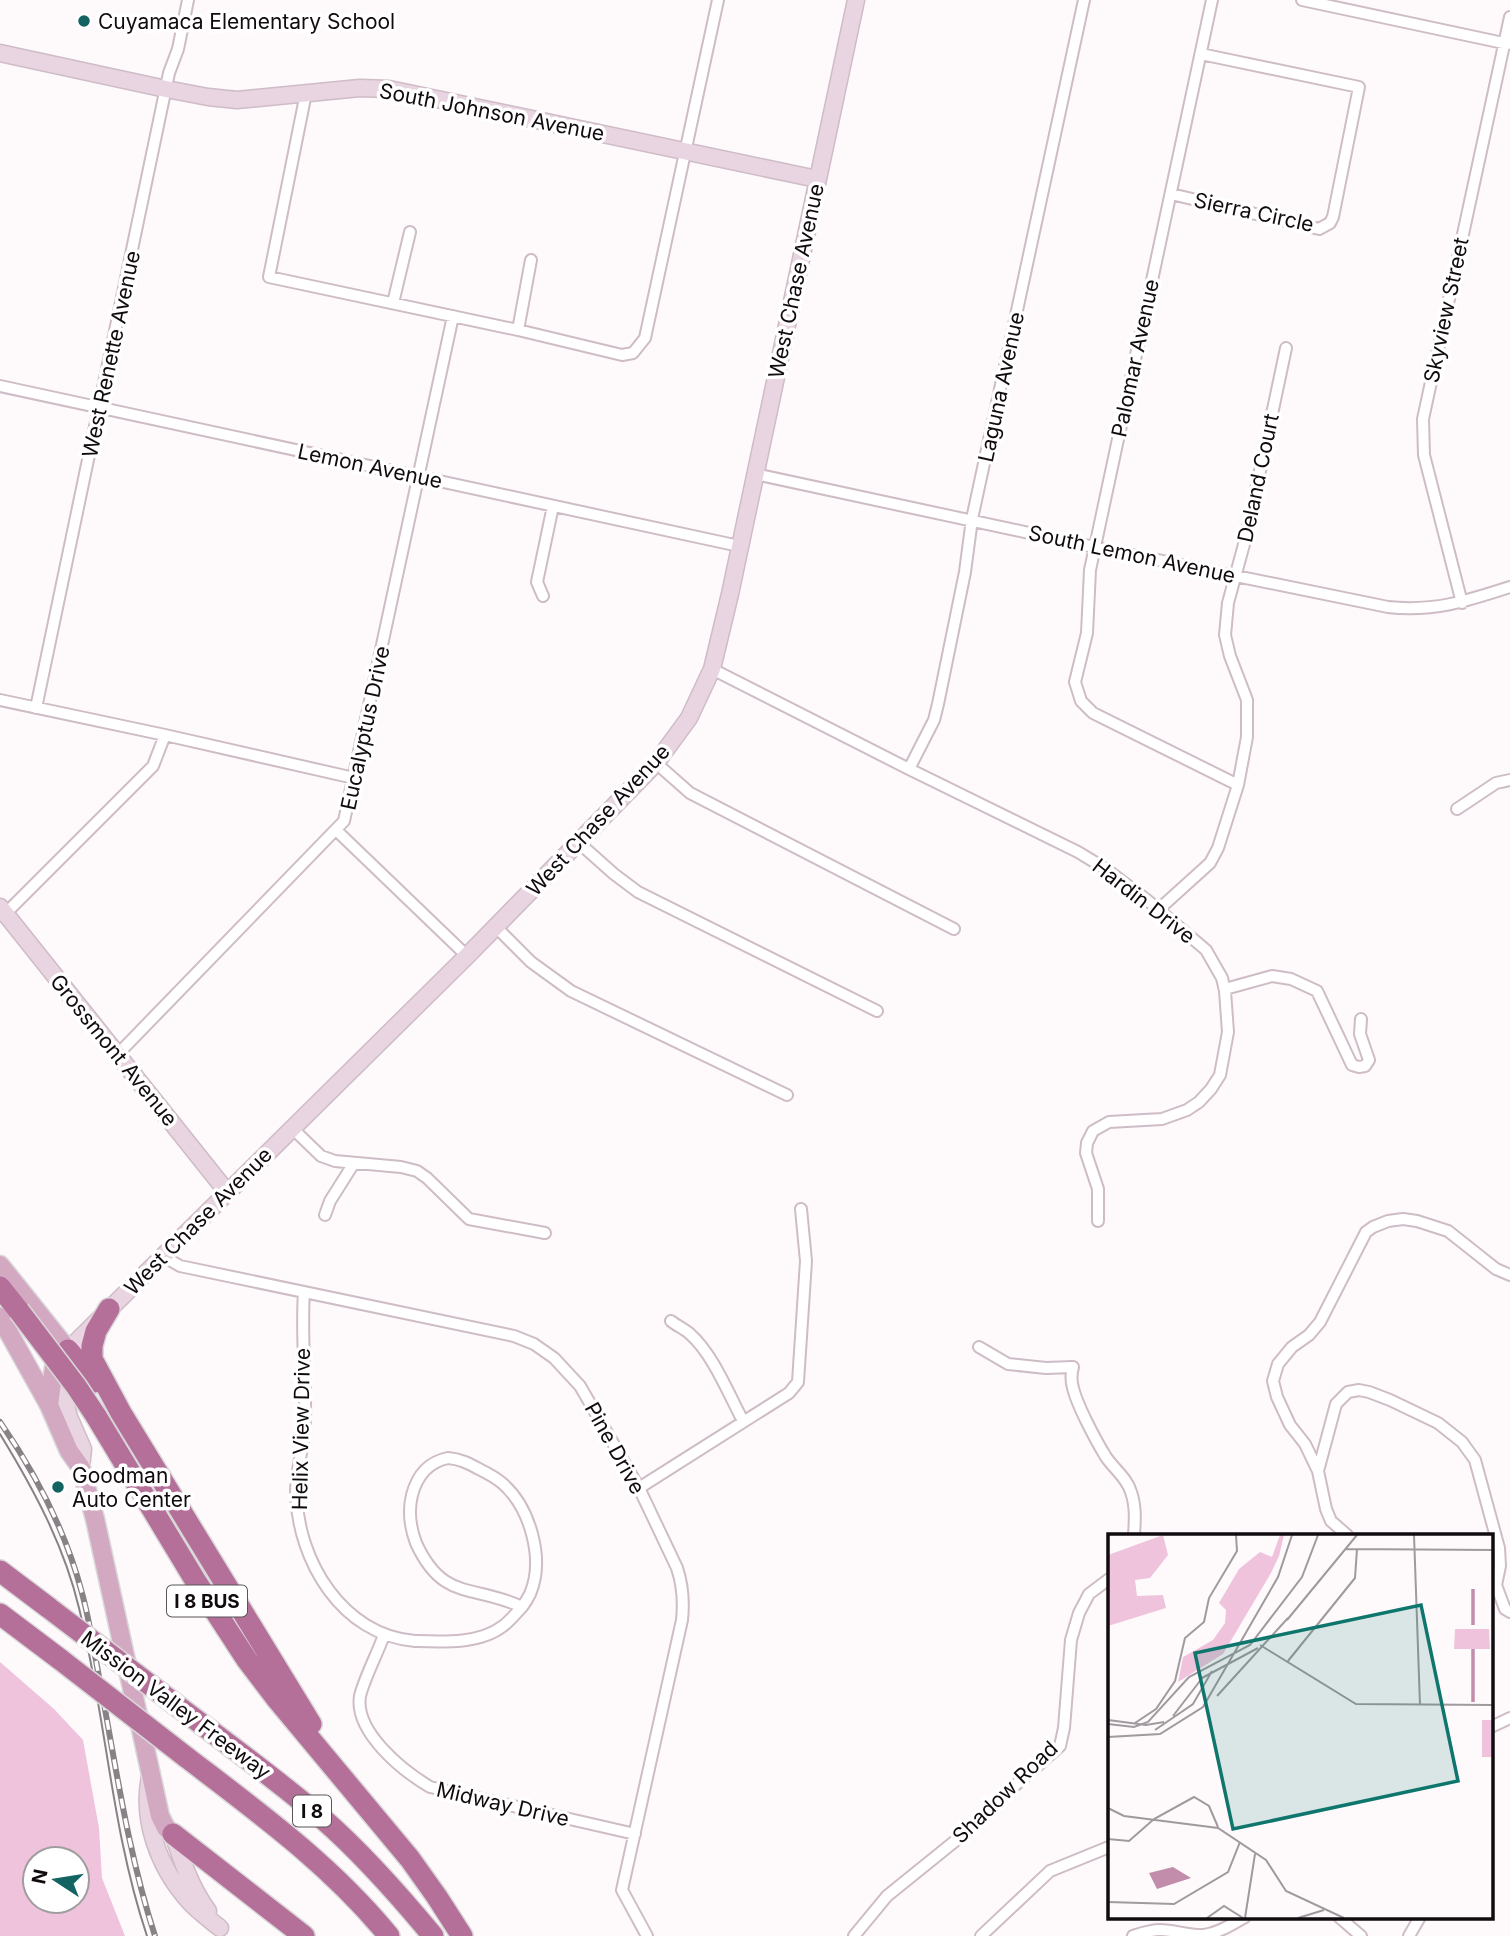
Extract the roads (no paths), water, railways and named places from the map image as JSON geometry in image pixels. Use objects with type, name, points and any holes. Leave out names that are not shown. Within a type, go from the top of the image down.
[{"type":"highway","name":"I 8 BUS","points":[[0,1287],[9,1318],[76,1386],[221,1622],[276,1698],[410,1859],[462,1936]]},
{"type":"highway","points":[[109,1308],[96,1331],[92,1359],[121,1413],[313,1726],[338,1772]]},
{"type":"highway","points":[[68,1350],[121,1413]]},
{"type":"highway","name":"Mission Valley Freeway","points":[[0,1571],[324,1820],[370,1864],[433,1936]]},
{"type":"highway","name":"Mission Valley Freeway","points":[[0,1614],[302,1846],[342,1884],[389,1936]]},
{"type":"highway","name":"I 8 BUS","points":[[173,1834],[304,1936]]},
{"type":"main road","name":"West Chase Avenue","points":[[68,1350],[496,927],[656,763],[689,718],[712,669],[856,0]]},
{"type":"main road","name":"South Johnson Avenue","points":[[0,53],[166,89],[237,100],[360,88],[389,89],[817,179]]},
{"type":"main road","name":"Grossmont Avenue","points":[[2,913],[228,1192]]},
{"type":"main road","points":[[0,1265],[68,1350],[64,1397],[69,1417],[83,1449],[81,1468]]},
{"type":"main road","points":[[9,1318],[44,1352],[68,1350]]},
{"type":"main road","name":"I 8 BUS","points":[[9,1318],[69,1451],[81,1468],[95,1519],[160,1816],[166,1828],[173,1834]]},
{"type":"main road","points":[[49,1405],[54,1367],[68,1350]]},
{"type":"main road","points":[[150,1774],[147,1818],[162,1859],[188,1900],[223,1932]]},
{"type":"main road","points":[[173,1834],[199,1899],[223,1932]]},
{"type":"street","name":"West Renette Avenue","points":[[36,708],[166,89],[188,0]]},
{"type":"street","points":[[306,93],[269,277],[622,355],[633,353],[645,338],[718,0]]},
{"type":"street","name":"Laguna Avenue","points":[[909,769],[938,704],[967,561],[972,519],[1084,0]]},
{"type":"street","name":"Palomar Avenue","points":[[1212,0],[1094,547],[1090,570],[1087,633],[1075,682],[1081,701],[1093,713],[1238,785]]},
{"type":"street","points":[[1302,0],[1507,44]]},
{"type":"street","name":"Skyview Street","points":[[1462,603],[1424,455],[1423,419],[1507,44],[1510,17]]},
{"type":"street","name":"Sierra Circle","points":[[1171,194],[1319,229],[1330,223],[1333,216],[1359,87],[1201,54]]},
{"type":"street","points":[[393,303],[410,232]]},
{"type":"street","points":[[518,330],[531,260]]},
{"type":"street","name":"Eucalyptus Drive","points":[[118,1054],[344,821],[453,316]]},
{"type":"street","name":"Deland Court","points":[[1158,910],[1210,863],[1218,848],[1238,785],[1247,737],[1247,700],[1230,656],[1226,635],[1228,603],[1246,537],[1286,348]]},
{"type":"street","name":"Lemon Avenue","points":[[0,386],[739,546]]},
{"type":"street","name":"South Lemon Avenue","points":[[755,474],[1388,607],[1410,609],[1462,603],[1510,587]]},
{"type":"street","points":[[543,596],[537,582],[553,506]]},
{"type":"street","name":"Hardin Drive","points":[[712,669],[1078,852],[1106,869],[1206,950],[1222,978],[1225,989],[1228,1032],[1220,1075],[1205,1096],[1187,1110],[1162,1119],[1109,1122],[1093,1131],[1086,1153],[1098,1189],[1098,1221]]},
{"type":"street","points":[[0,700],[354,778]]},
{"type":"street","points":[[2,913],[153,766],[165,735]]},
{"type":"street","points":[[656,763],[690,793],[954,929]]},
{"type":"street","points":[[1457,808],[1496,783],[1510,780]]},
{"type":"street","points":[[336,830],[467,956]]},
{"type":"street","points":[[578,842],[638,892],[877,1011]]},
{"type":"street","points":[[496,927],[531,962],[571,991],[787,1095]]},
{"type":"street","points":[[1225,989],[1272,976],[1291,979],[1317,991],[1352,1065],[1359,1067],[1366,1066],[1369,1060],[1360,1034],[1361,1019]]},
{"type":"street","points":[[292,1128],[321,1156],[335,1161],[417,1171],[469,1219],[545,1233]]},
{"type":"street","points":[[325,1215],[330,1200],[354,1163]]},
{"type":"street","points":[[639,1488],[789,1393],[798,1381],[806,1261],[801,1209]]},
{"type":"street","points":[[1345,1534],[1331,1521],[1318,1471],[1305,1444],[1290,1425],[1278,1397],[1273,1381],[1278,1364],[1320,1322],[1366,1232],[1388,1221],[1417,1221],[1448,1231],[1496,1269],[1510,1275]]},
{"type":"street","name":"Pine Drive","points":[[163,1256],[180,1266],[514,1336],[534,1344],[554,1358],[580,1386],[639,1488],[677,1567],[684,1598],[682,1620],[622,1890],[647,1936]]},
{"type":"street","name":"Helix View Drive","points":[[304,1292],[302,1319],[305,1424],[296,1481],[300,1524],[309,1555],[335,1599],[364,1625],[384,1635],[401,1640],[444,1643],[477,1637],[501,1628],[522,1607],[530,1595],[534,1581],[535,1560],[529,1527],[520,1505],[503,1484],[491,1475],[465,1462],[448,1458],[431,1464],[418,1479],[410,1505],[412,1530],[427,1564],[451,1586],[506,1600],[522,1607]]},
{"type":"street","points":[[671,1321],[698,1343],[743,1421]]},
{"type":"street","points":[[979,1347],[1008,1364],[1046,1368],[1073,1367],[1073,1389],[1086,1417],[1107,1458],[1124,1477],[1131,1490],[1135,1505],[1135,1534]]},
{"type":"street","points":[[1318,1471],[1336,1404],[1348,1392],[1359,1390],[1390,1399],[1438,1423],[1462,1442],[1475,1460],[1499,1548],[1500,1566],[1496,1585],[1504,1609],[1510,1612]]},
{"type":"street","name":"Shadow Road","points":[[854,1936],[887,1896],[970,1829],[1060,1746],[1072,1640],[1079,1613],[1089,1594],[1108,1580]]},
{"type":"street","name":"Midway Drive","points":[[384,1635],[360,1695],[362,1720],[370,1734],[410,1775],[430,1787],[635,1834]]},
{"type":"street","points":[[1492,1727],[1510,1718]]},
{"type":"street","points":[[981,1936],[1050,1871],[1108,1847]]},
{"type":"street","points":[[1133,1936],[1161,1930],[1206,1935],[1243,1918]]},
{"type":"street","points":[[1340,1918],[1361,1936]]},
{"type":"street","points":[[1409,1936],[1419,1918]]},
{"type":"tram line","points":[[0,1434],[46,1518],[73,1585],[96,1690],[125,1855],[147,1936]]},
{"type":"railway","points":[[0,1422],[26,1462],[48,1504],[75,1570],[90,1626],[130,1842],[155,1936]]},
{"type":"place","name":"Cuyamaca Elementary School","points":[[84,21]]},
{"type":"place","name":"Goodman Auto Center","points":[[58,1487]]}]
